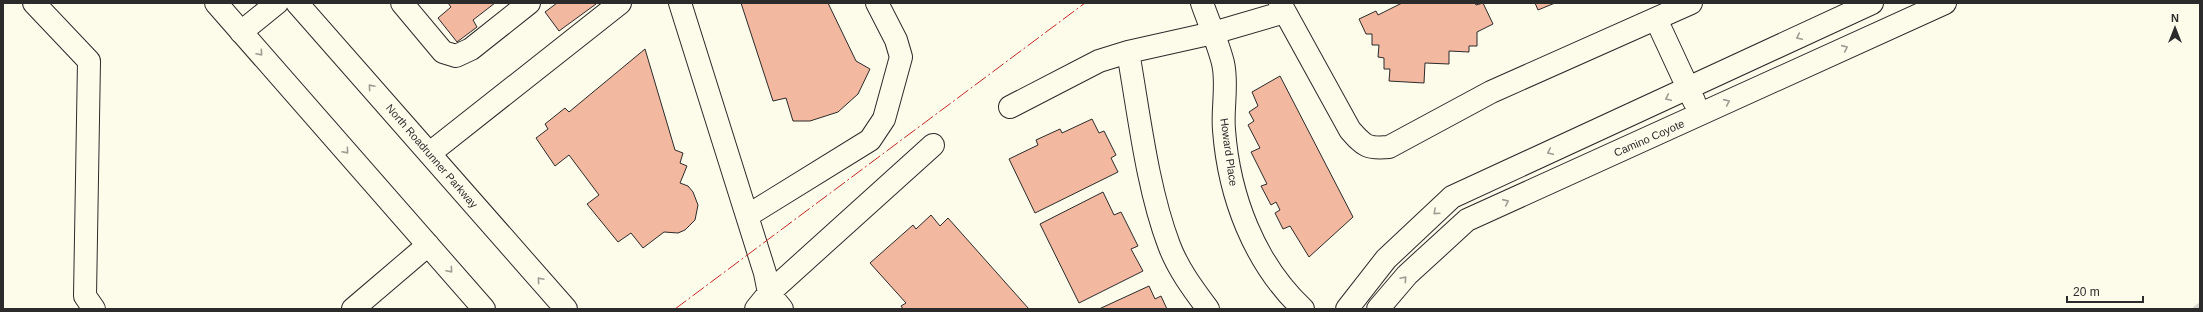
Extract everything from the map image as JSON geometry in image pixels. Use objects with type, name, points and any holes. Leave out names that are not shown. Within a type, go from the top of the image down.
[{"type":"street","points":[[34,3],[89,61],[85,296],[94,309]]},
{"type":"street","points":[[216,3],[484,309]]},
{"type":"street","points":[[241,32],[277,3]]},
{"type":"street","name":"North Roadrunner Parkway","points":[[297,3],[566,309]]},
{"type":"street","points":[[402,3],[444,52],[456,56],[471,49],[529,3]]},
{"type":"street","points":[[430,153],[620,3]]},
{"type":"street","points":[[680,3],[765,272],[769,304]]},
{"type":"street","points":[[747,216],[870,140],[884,119],[901,57],[896,40],[877,3]]},
{"type":"street","name":"Howard Place","points":[[1202,3],[1223,65],[1224,130],[1231,181],[1243,219],[1265,264],[1287,294],[1303,309]]},
{"type":"street","points":[[1010,107],[1099,61],[1128,52],[1213,33],[1282,8],[1350,130],[1362,144],[1373,148],[1389,147],[1491,92],[1691,3]]},
{"type":"street","points":[[1347,309],[1386,259],[1452,197],[1872,3]]},
{"type":"street","name":"Camino Coyote","points":[[1378,309],[1407,275],[1467,220],[1938,4]]},
{"type":"street","points":[[1656,19],[1700,114]]},
{"type":"street","points":[[1128,52],[1154,198],[1169,246],[1188,282],[1208,309]]},
{"type":"street","points":[[769,304],[933,145]]},
{"type":"street","points":[[353,309],[428,245]]},
{"type":"building","points":[[448,3],[495,3],[473,20],[477,27],[457,42],[438,18],[451,7]]},
{"type":"building","points":[[557,3],[596,4],[559,31],[545,12]]},
{"type":"building","points":[[741,3],[828,3],[856,61],[870,69],[858,94],[838,112],[810,121],[793,121],[786,98],[773,101]]},
{"type":"building","points":[[1402,3],[1475,3],[1476,5],[1483,3],[1493,24],[1477,32],[1477,46],[1469,46],[1469,52],[1449,51],[1449,64],[1425,63],[1424,83],[1389,81],[1390,69],[1384,69],[1384,58],[1378,57],[1379,45],[1372,45],[1372,34],[1366,34],[1359,19],[1376,11],[1378,15]]},
{"type":"building","points":[[1535,3],[1555,3],[1538,10]]},
{"type":"building","points":[[645,49],[675,150],[683,153],[680,163],[687,166],[680,183],[688,186],[693,192],[698,205],[695,220],[685,230],[678,233],[664,232],[643,248],[631,233],[618,242],[587,204],[599,195],[569,155],[555,166],[536,138],[548,129],[545,124],[565,108],[569,112]]},
{"type":"building","points":[[1280,76],[1353,217],[1309,257],[1290,226],[1283,229],[1275,213],[1280,210],[1276,202],[1271,205],[1261,186],[1267,184],[1251,152],[1260,148],[1248,125],[1254,121],[1249,112],[1258,106],[1252,92]]},
{"type":"building","points":[[1092,119],[1099,133],[1104,131],[1116,155],[1111,158],[1118,172],[1035,213],[1009,159],[1038,145],[1036,140],[1060,129],[1062,133]]},
{"type":"building","points":[[1103,192],[1114,215],[1121,212],[1138,246],[1131,249],[1143,271],[1079,303],[1040,224]]},
{"type":"building","points":[[931,215],[940,226],[948,218],[1029,309],[903,309],[901,306],[906,303],[870,263],[913,225],[916,229]]},
{"type":"building","points":[[1149,286],[1155,299],[1161,296],[1167,309],[1099,309]]},
{"type":"power","points":[[675,309],[1085,3]]}]
